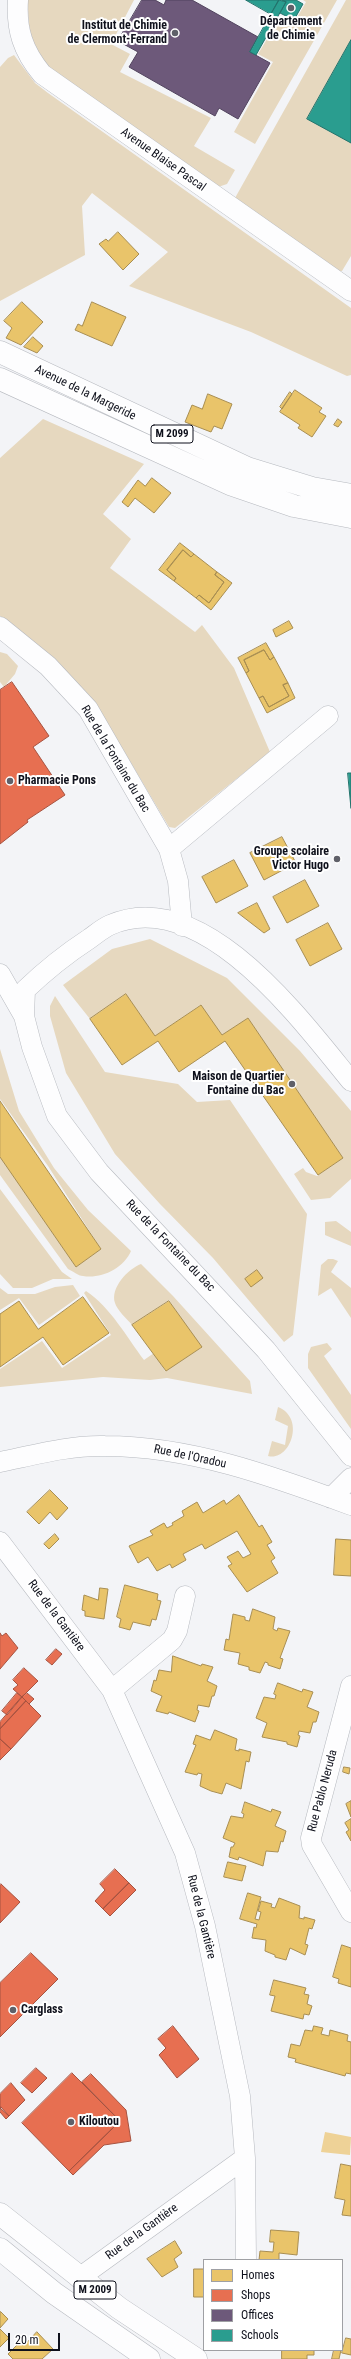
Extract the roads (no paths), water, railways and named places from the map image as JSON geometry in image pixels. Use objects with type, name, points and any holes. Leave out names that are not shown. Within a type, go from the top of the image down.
[{"type":"main road","name":"Avenue de la Margeride","points":[[0,352],[247,468],[306,486],[351,495]]},
{"type":"main road","name":"Avenue de la Margeride","points":[[0,380],[230,484],[294,506],[351,518]]},
{"type":"main road","name":"M 2009","points":[[0,2214],[79,2278],[143,2325],[196,2359]]},
{"type":"main road","name":"M 2009","points":[[0,2249],[54,2293],[149,2359]]},
{"type":"street","name":"Avenue Blaise Pascal","points":[[18,0],[19,34],[32,62],[42,74],[351,291]]},
{"type":"street","name":"Rue de la Fontaine du Bac","points":[[0,626],[48,666],[88,709],[169,849],[178,881],[182,926]]},
{"type":"street","points":[[169,849],[328,716]]},
{"type":"street","name":"Rue de la Fontaine du Bac","points":[[24,1016],[25,990],[51,965],[110,925],[145,917],[156,918],[182,926],[208,937],[237,955],[273,989],[351,1081]]},
{"type":"street","name":"Rue de la Fontaine du Bac","points":[[0,974],[24,1016],[32,1047],[57,1116],[99,1172],[266,1350],[351,1456]]},
{"type":"street","name":"Rue de l'Oradou","points":[[0,1462],[50,1452],[103,1446],[152,1448],[191,1454],[225,1463],[351,1505]]},
{"type":"street","points":[[331,1498],[351,1478]]},
{"type":"street","name":"Rue de la Gantière","points":[[0,1542],[112,1690],[185,1852],[205,1926],[240,2096],[244,2158],[246,2259]]},
{"type":"street","points":[[112,1690],[172,1640],[185,1596]]},
{"type":"street","name":"Rue Pablo Neruda","points":[[351,1686],[311,1838],[312,1845],[351,1912]]},
{"type":"street","name":"Rue de la Gantière","points":[[79,2278],[244,2158]]},
{"type":"place","name":"Département de Chimie","points":[[291,8]]},
{"type":"place","name":"Institut de Chimie de Clermont-Ferrand","points":[[175,33]]},
{"type":"place","name":"Pharmacie Pons","points":[[10,781]]},
{"type":"place","name":"Groupe scolaire Victor Hugo","points":[[337,859]]},
{"type":"place","name":"Maison de Quartier Fontaine du Bac","points":[[292,1084]]},
{"type":"place","name":"Carglass","points":[[13,2010]]},
{"type":"place","name":"Kiloutou","points":[[71,2122]]}]
